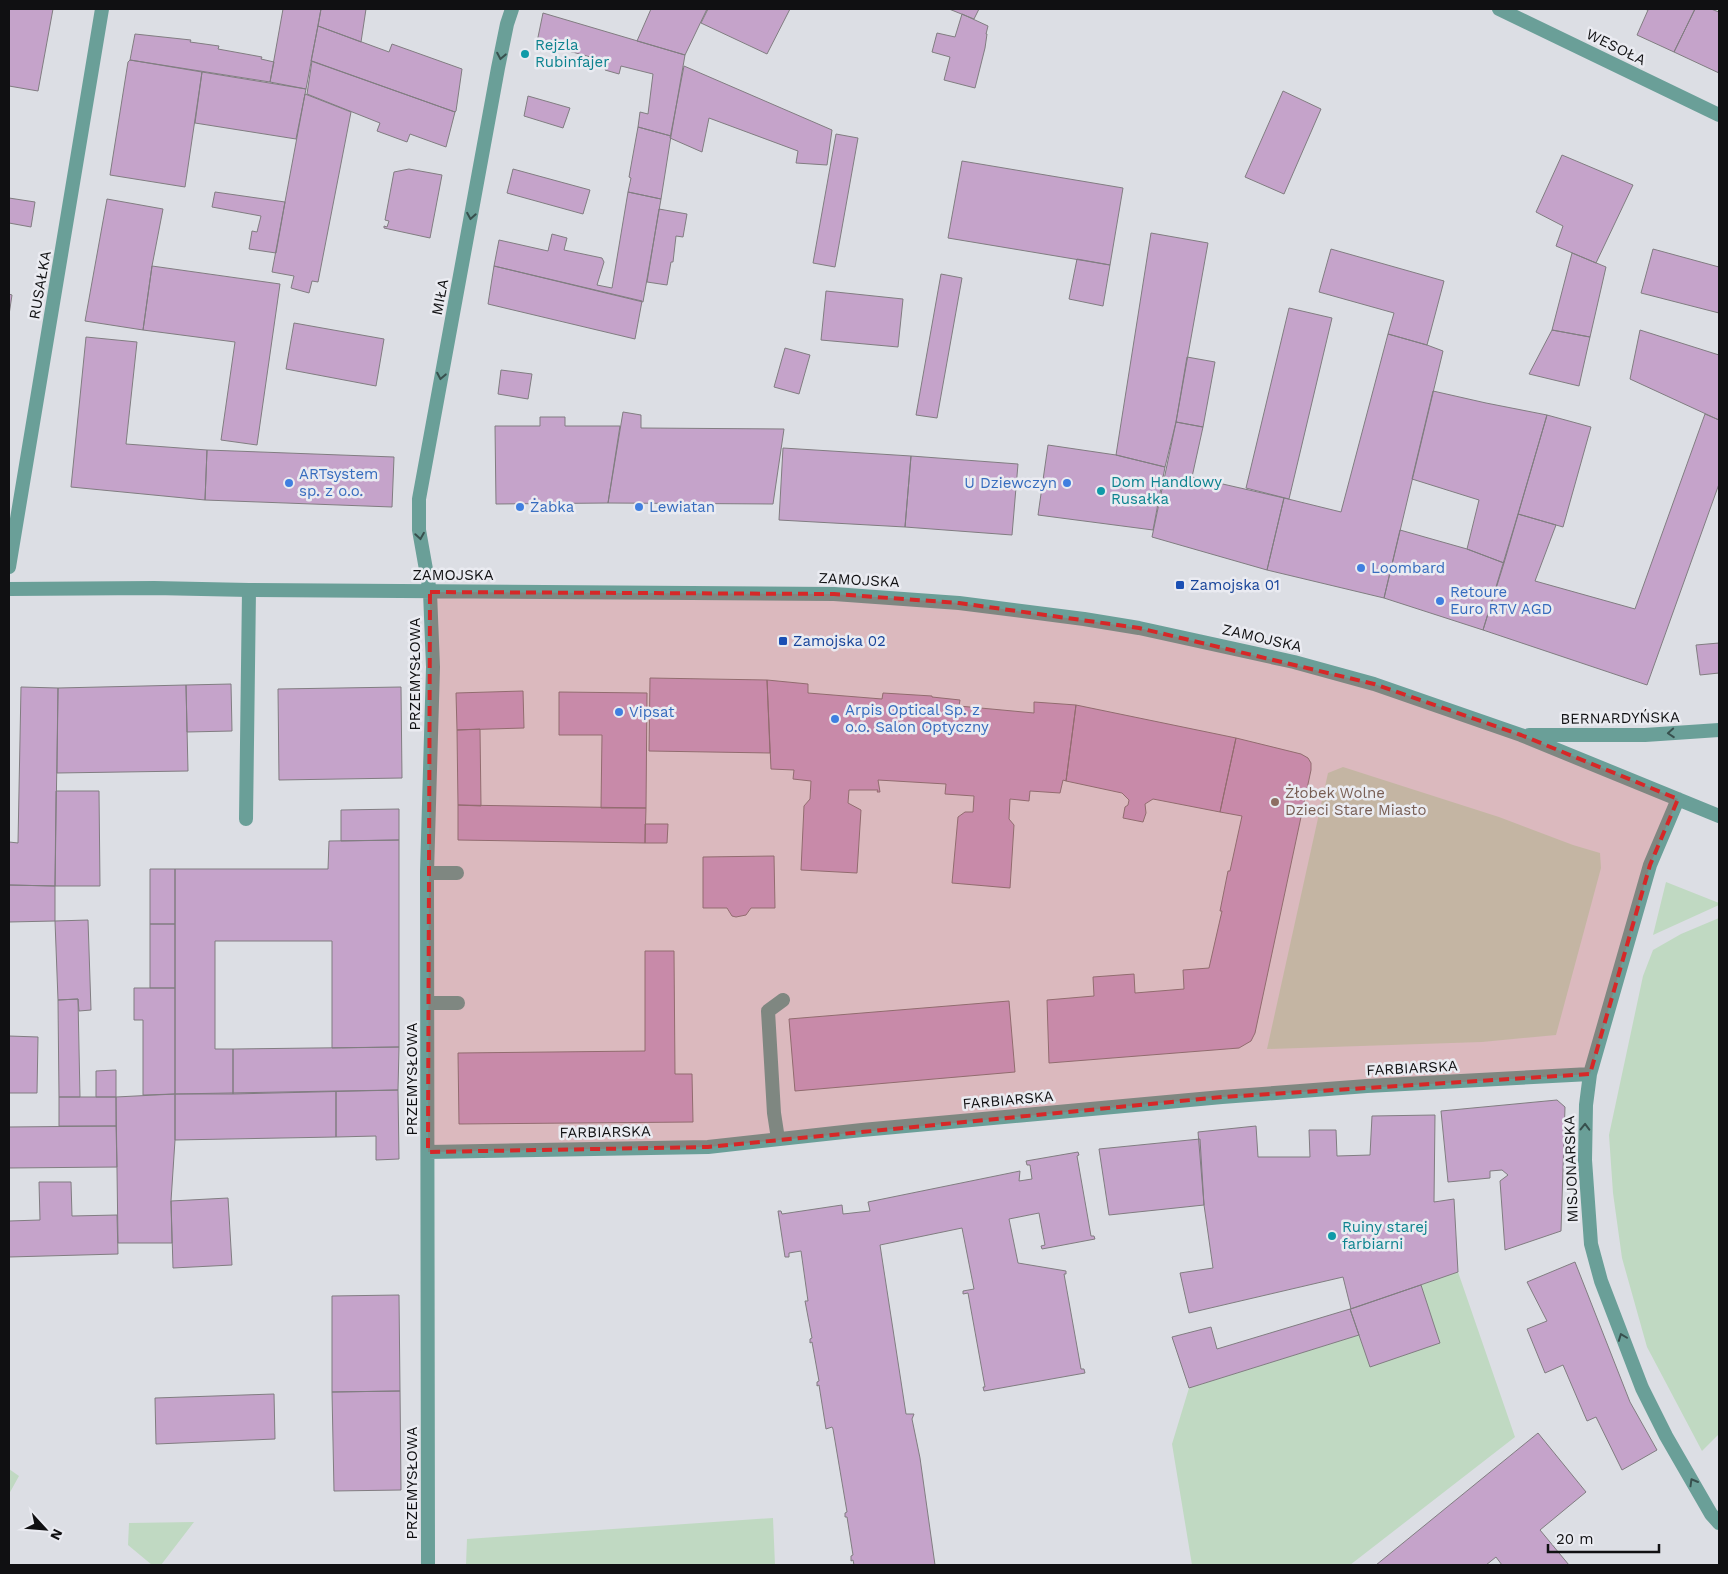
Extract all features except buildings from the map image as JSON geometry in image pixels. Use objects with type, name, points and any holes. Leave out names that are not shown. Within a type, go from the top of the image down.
[{"type":"street","name":"RUSAŁKA","points":[[9,567],[102,9]]},
{"type":"street","name":"MIŁA","points":[[430,592],[419,530],[419,500],[498,68],[512,9]]},
{"type":"street","name":"WESOŁA","points":[[1499,9],[1719,115]]},
{"type":"street","name":"ZAMOJSKA","points":[[9,589],[154,588],[430,592],[834,594],[959,604],[1084,619],[1139,628],[1294,662],[1374,684],[1521,735],[1719,816]]},
{"type":"street","points":[[246,820],[248,590]]},
{"type":"street","name":"PRZEMYSŁOWA","points":[[428,1565],[428,873],[433,667],[430,592]]},
{"type":"street","name":"BERNARDYŃSKA","points":[[1521,735],[1645,735],[1719,730]]},
{"type":"street","name":"MISJONARSKA","points":[[1678,799],[1650,865],[1590,1074],[1586,1105],[1584,1160],[1590,1244],[1601,1281],[1642,1388],[1670,1443],[1711,1514],[1719,1524]]},
{"type":"street","points":[[428,873],[458,873]]},
{"type":"street","points":[[778,1140],[774,1113],[768,1011],[783,1000]]},
{"type":"street","points":[[428,1004],[458,1002]]},
{"type":"street","name":"FARBIARSKA","points":[[428,1152],[708,1146],[900,1126],[1222,1097],[1367,1086],[1590,1074]]},
{"type":"highlighted area","points":[[430,592],[834,594],[959,603],[1139,628],[1374,684],[1521,735],[1678,799],[1650,865],[1590,1074],[1222,1097],[708,1147],[428,1152]]},
{"type":"green space","points":[[1343,767],[1499,817],[1573,845],[1600,853],[1601,868],[1556,1035],[1482,1042],[1267,1049],[1328,773]]},
{"type":"green space","points":[[1666,882],[1719,903],[1719,905],[1653,935]]},
{"type":"green space","points":[[1719,918],[1719,1434],[1702,1451],[1647,1347],[1622,1258],[1613,1193],[1609,1135],[1643,976],[1653,950],[1681,934]]},
{"type":"green space","points":[[1458,1272],[1515,1437],[1350,1565],[1192,1565],[1172,1444],[1189,1388],[1359,1335],[1370,1366],[1440,1343],[1421,1285]]},
{"type":"green space","points":[[9,1469],[19,1476],[9,1494]]},
{"type":"green space","points":[[773,1518],[775,1565],[466,1565],[467,1539]]},
{"type":"green space","points":[[194,1522],[161,1565],[152,1565],[128,1545],[129,1523]]},
{"type":"place","name":"Rejzla Rubinfajer","points":[[525,54]]},
{"type":"place","name":"ARTsystem sp. z o.o.","points":[[289,483]]},
{"type":"place","name":"U Dziewczyn","points":[[1067,483]]},
{"type":"place","name":"Dom Handlowy Rusałka","points":[[1101,491]]},
{"type":"place","name":"Żabka","points":[[520,507]]},
{"type":"place","name":"Lewiatan","points":[[639,507]]},
{"type":"place","name":"Loombard","points":[[1361,568]]},
{"type":"place","name":"Zamojska 01","points":[[1180,585]]},
{"type":"place","name":"Retoure Euro RTV AGD","points":[[1440,601]]},
{"type":"place","name":"Zamojska 02","points":[[783,641]]},
{"type":"place","name":"Vipsat","points":[[619,712]]},
{"type":"place","name":"Arpis Optical Sp. z o.o. Salon Optyczny","points":[[835,719]]},
{"type":"place","name":"Żłobek Wolne Dzieci Stare Miasto","points":[[1275,802]]},
{"type":"place","name":"Ruiny starej farbiarni","points":[[1332,1236]]}]
